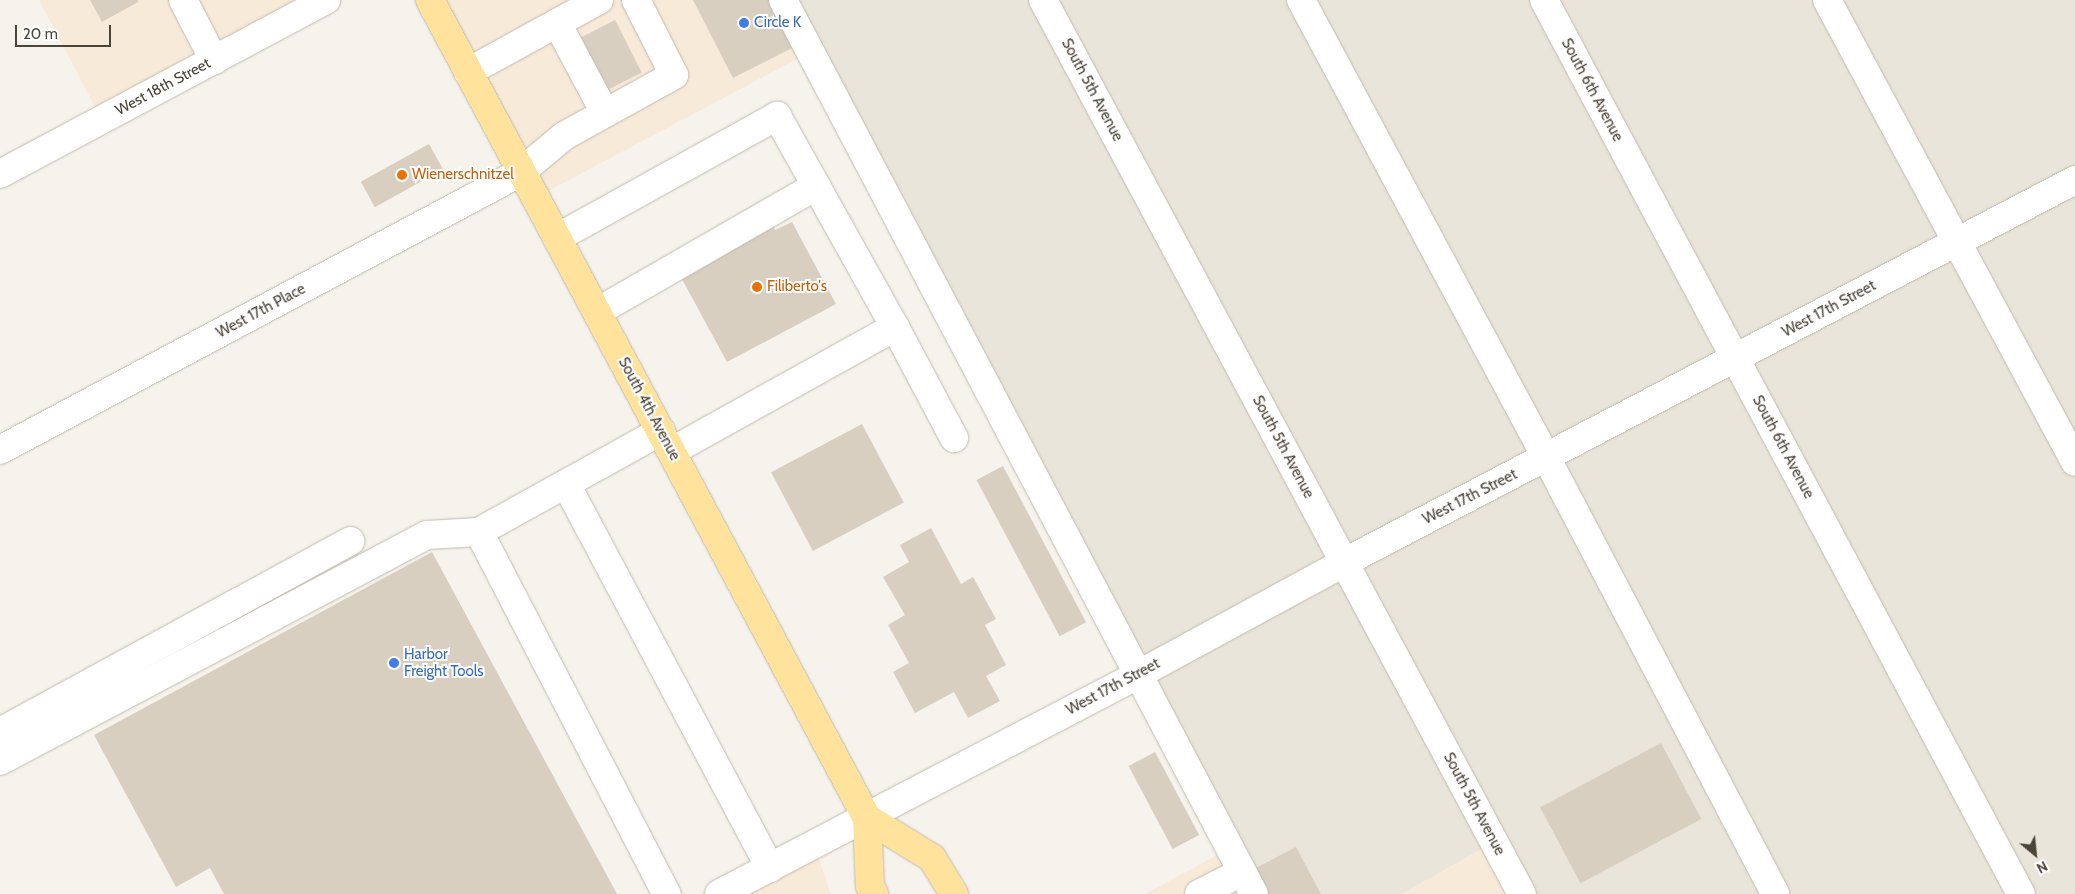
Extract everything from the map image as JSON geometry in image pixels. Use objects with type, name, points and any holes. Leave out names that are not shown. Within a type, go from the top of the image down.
[{"type":"main road","name":"South 4th Avenue","points":[[430,0],[867,818],[870,886],[874,894]]},
{"type":"main road","points":[[867,818],[932,858],[954,894]]},
{"type":"street","points":[[183,0],[214,60]]},
{"type":"street","name":"West 18th Street","points":[[0,174],[326,0]]},
{"type":"street","points":[[468,72],[599,0]]},
{"type":"street","name":"West 17th Place","points":[[0,450],[521,172],[564,136],[674,75],[636,0]]},
{"type":"street","points":[[783,0],[1248,883],[1199,894]]},
{"type":"street","name":"South 5th Avenue","points":[[1043,0],[1522,894]]},
{"type":"street","points":[[1301,0],[1546,457],[1775,894]]},
{"type":"street","name":"South 6th Avenue","points":[[1544,0],[2021,894]]},
{"type":"street","points":[[1827,0],[2075,462]]},
{"type":"street","points":[[557,23],[604,113]]},
{"type":"street","points":[[557,238],[777,116],[895,327],[954,438]]},
{"type":"street","name":"West 17th Street","points":[[719,894],[1139,674],[1345,562],[2075,180]]},
{"type":"street","points":[[597,312],[816,186]]},
{"type":"street","points":[[0,760],[427,535],[479,532],[566,484],[667,441],[895,327]]},
{"type":"street","points":[[566,484],[770,868]]},
{"type":"street","points":[[479,532],[667,894]]},
{"type":"street","points":[[0,732],[350,541]]},
{"type":"shaded area","points":[[39,0],[326,0],[102,120]]},
{"type":"shaded area","points":[[430,0],[783,0],[810,52],[535,198]]},
{"type":"shaded area","points":[[777,0],[2075,0],[2075,894],[2020,894],[2016,886],[2002,894],[1522,894],[1494,842],[1402,894],[1252,894]]},
{"type":"shaded area","points":[[1494,842],[1522,894],[1402,894]]},
{"type":"shaded area","points":[[814,845],[831,894],[721,894]]},
{"type":"shaded area","points":[[1230,848],[1254,894],[1145,894]]},
{"type":"building","points":[[90,0],[138,0],[138,2],[102,22]]},
{"type":"building","name":"Circle K","points":[[693,0],[772,0],[796,46],[733,78]]},
{"type":"building","points":[[615,20],[642,73],[608,90],[581,37]]},
{"type":"building","name":"Wienerschnitzel","points":[[429,144],[443,169],[375,207],[361,182]]},
{"type":"building","name":"Filiberto's","points":[[770,220],[775,230],[792,222],[836,304],[727,362],[677,270]]},
{"type":"building","points":[[862,424],[904,503],[813,551],[771,472]]},
{"type":"building","points":[[1003,466],[1086,622],[1060,636],[977,480]]},
{"type":"building","points":[[931,528],[961,584],[973,577],[996,619],[985,625],[1006,665],[986,676],[1000,701],[968,718],[954,692],[915,713],[893,672],[909,663],[888,625],[905,615],[883,577],[909,562],[900,545]]},
{"type":"building","points":[[432,552],[617,894],[224,894],[210,868],[176,887],[94,735]]},
{"type":"building","points":[[1661,743],[1701,819],[1580,883],[1540,807]]},
{"type":"building","points":[[1155,752],[1199,835],[1173,849],[1129,766]]},
{"type":"building","points":[[1296,847],[1321,894],[1268,894],[1254,869]]},
{"type":"place","name":"Circle K","points":[[744,23]]},
{"type":"place","name":"Wienerschnitzel","points":[[402,175]]},
{"type":"place","name":"Filiberto's","points":[[757,287]]},
{"type":"place","name":"Harbor Freight Tools","points":[[394,663]]}]
